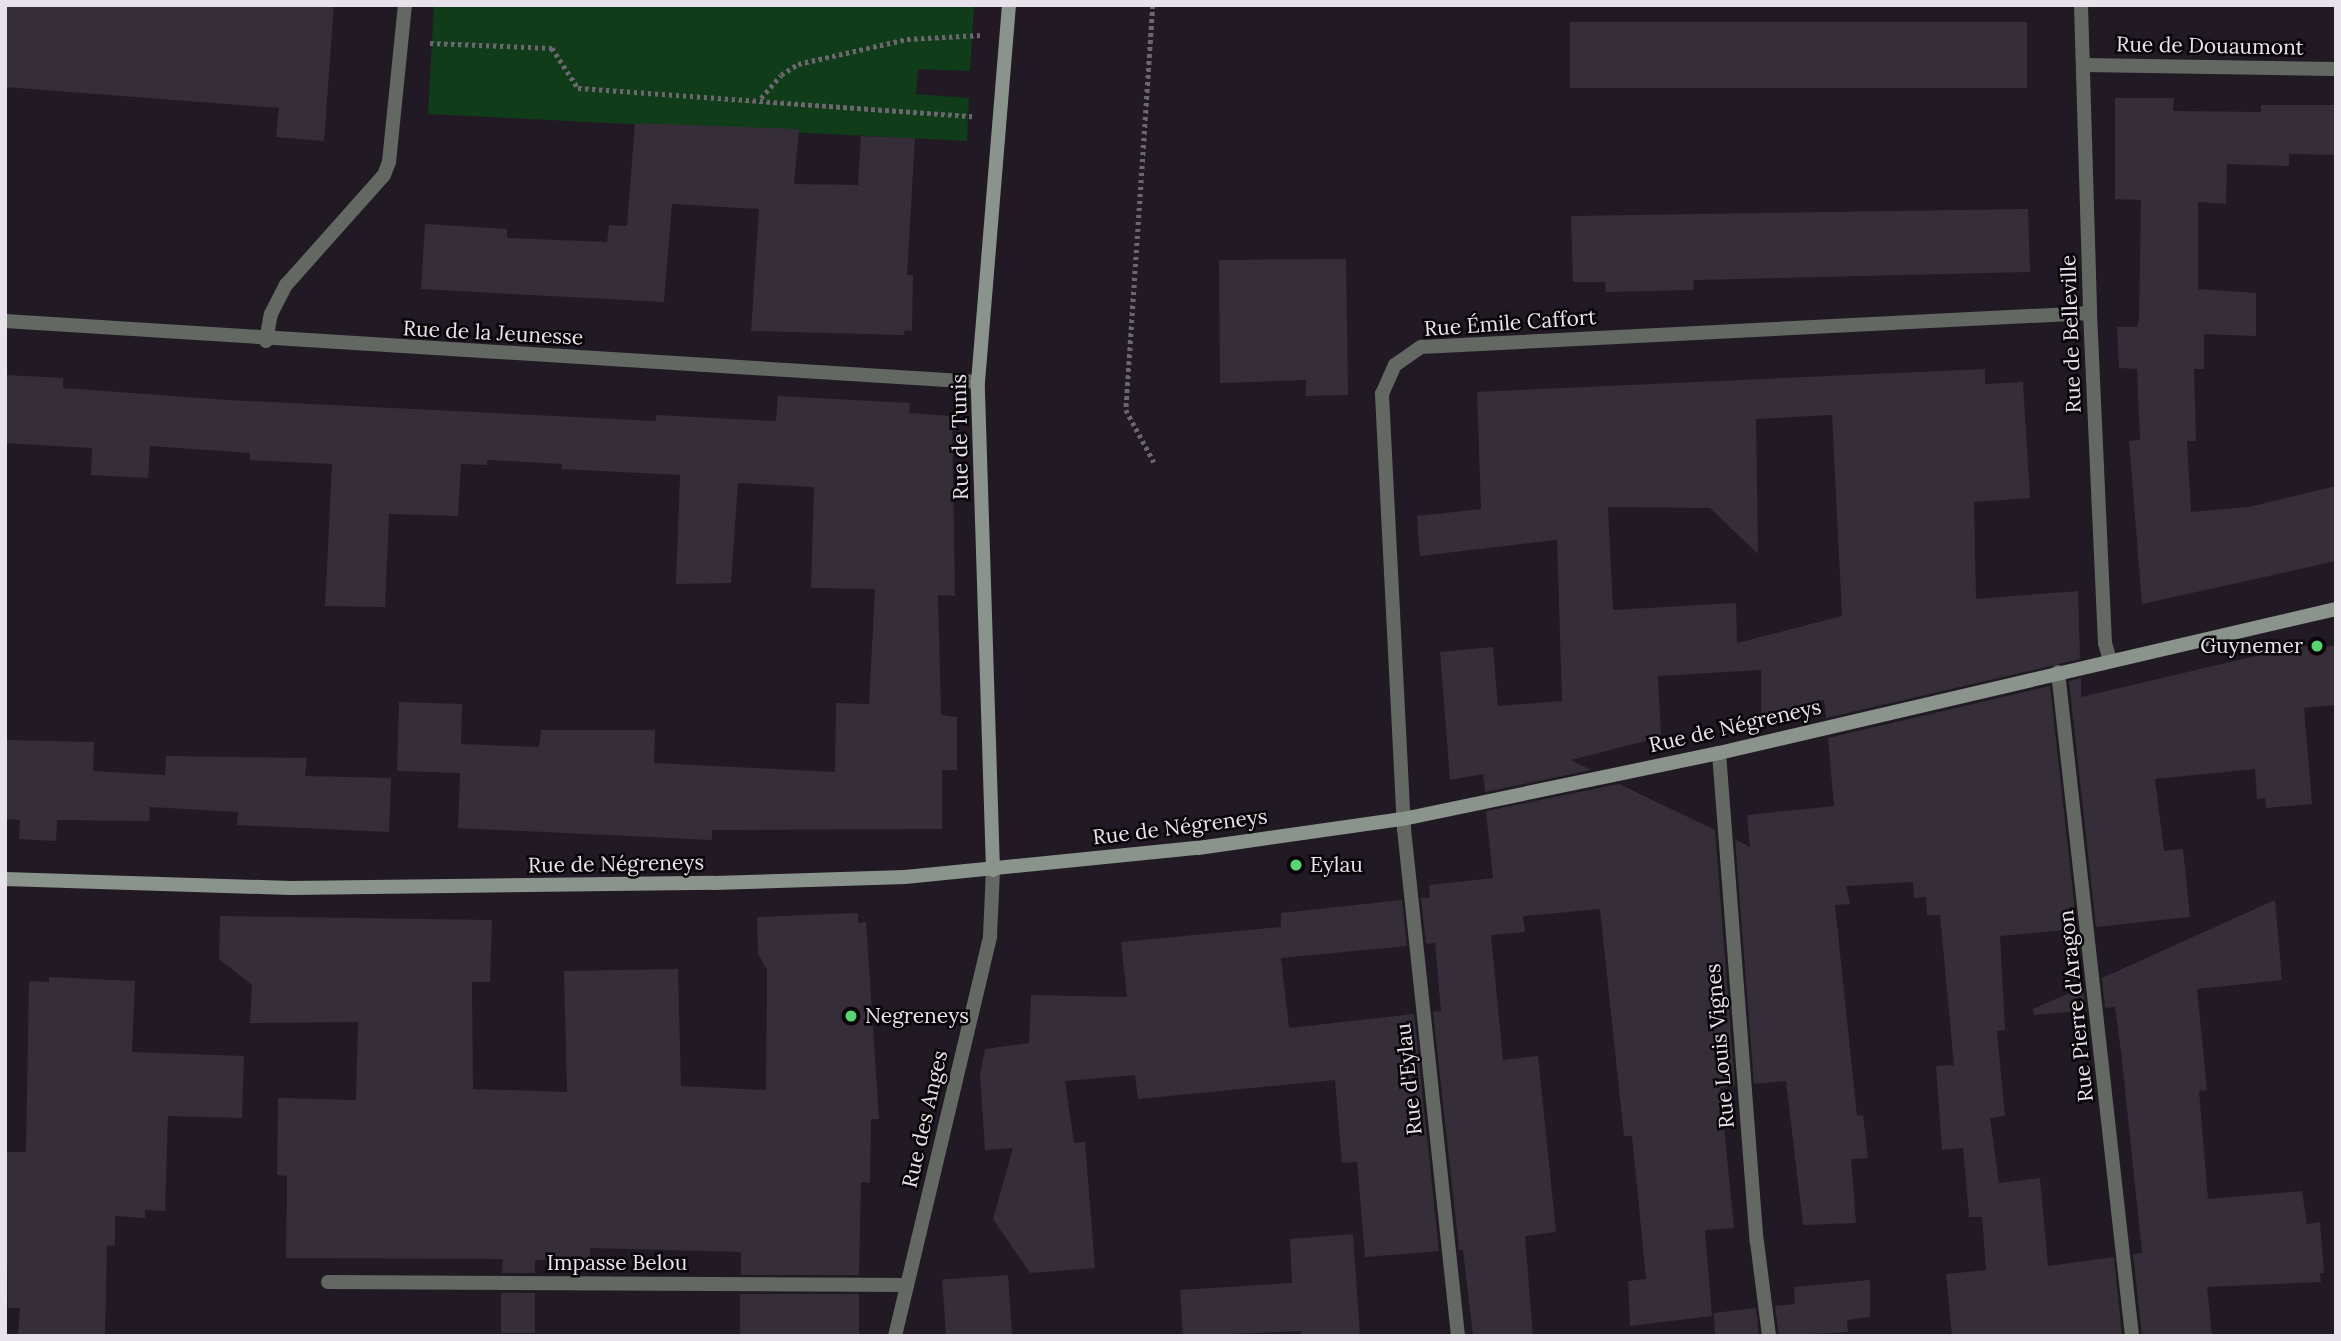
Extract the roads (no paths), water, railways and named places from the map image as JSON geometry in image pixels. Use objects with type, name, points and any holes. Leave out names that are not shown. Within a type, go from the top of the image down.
[{"type":"street","points":[[266,341],[271,314],[286,285],[384,175],[389,162],[405,5]]},
{"type":"street","name":"Rue de Tunis","points":[[993,870],[978,382],[1009,5]]},
{"type":"street","name":"Rue de Belleville","points":[[2081,5],[2090,313],[2105,643],[2110,660]]},
{"type":"street","name":"Rue de Douaumont","points":[[2084,65],[2336,69]]},
{"type":"street","name":"Rue Émile Caffort","points":[[1404,819],[1382,394],[1395,365],[1420,347],[2090,313]]},
{"type":"street","name":"Rue de la Jeunesse","points":[[5,321],[266,341],[978,382]]},
{"type":"street","name":"Rue de Négreneys","points":[[5,879],[291,888],[504,888],[905,877],[993,870],[1404,819],[1719,753],[2336,609]]},
{"type":"street","name":"Rue Pierre d'Aragon","points":[[2058,672],[2132,1336]]},
{"type":"street","name":"Rue Louis Vignes","points":[[1719,753],[1757,1242],[1769,1336]]},
{"type":"street","name":"Rue d'Eylau","points":[[1404,819],[1458,1336]]},
{"type":"street","name":"Rue des Anges","points":[[895,1336],[990,936],[993,870]]},
{"type":"street","name":"Impasse Belou","points":[[328,1282],[907,1285]]},
{"type":"place","name":"Guynemer","points":[[2317,646]]},
{"type":"place","name":"Eylau","points":[[1296,865]]},
{"type":"place","name":"Negreneys","points":[[851,1016]]}]
